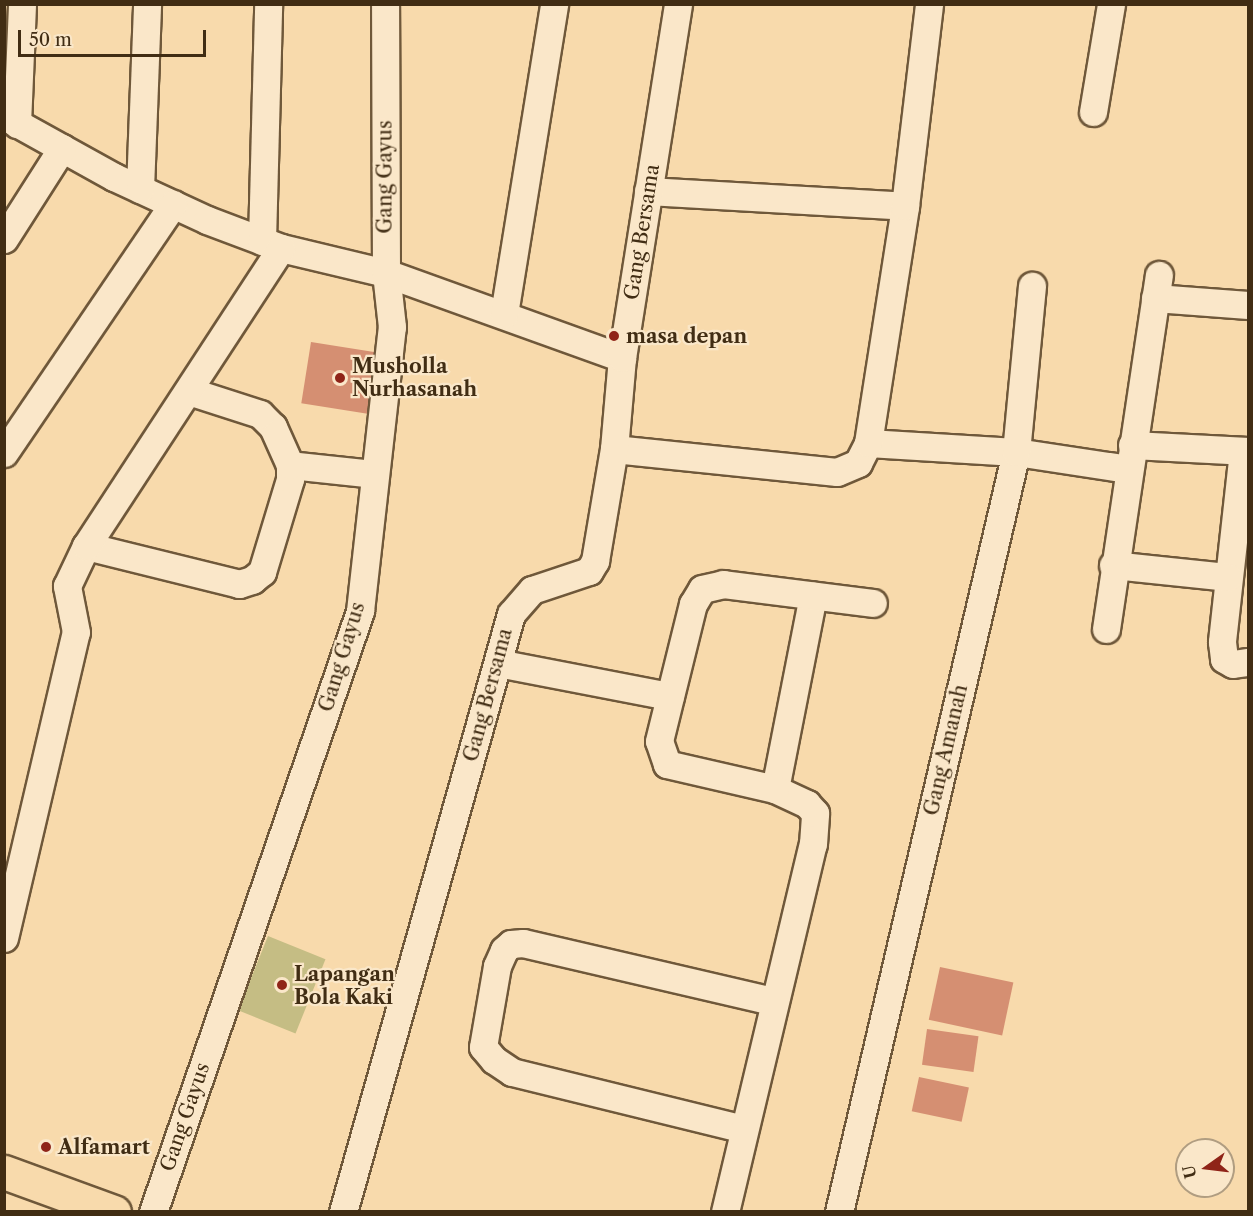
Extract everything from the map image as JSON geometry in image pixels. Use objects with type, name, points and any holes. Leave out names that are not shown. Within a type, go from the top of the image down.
[{"type":"main road","points":[[4,1172],[81,1206],[114,1212]]},
{"type":"street","points":[[22,4],[11,120],[140,189],[272,245],[386,273],[622,358]]},
{"type":"street","points":[[140,189],[147,4]]},
{"type":"street","points":[[4,938],[76,632],[67,586],[86,546],[189,391],[272,245],[268,4]]},
{"type":"street","name":"Gang Gayus","points":[[153,1212],[360,611],[392,327],[386,273],[385,4]]},
{"type":"street","points":[[504,314],[554,4]]},
{"type":"street","name":"Gang Bersama","points":[[343,1212],[510,614],[532,590],[589,572],[596,561],[614,449],[622,358],[678,4]]},
{"type":"street","points":[[614,449],[837,472],[858,463],[868,443],[905,206],[929,4]]},
{"type":"street","points":[[1093,112],[1111,4]]},
{"type":"street","points":[[4,239],[62,148]]},
{"type":"street","points":[[648,190],[905,206]]},
{"type":"street","points":[[4,453],[173,204]]},
{"type":"street","name":"Gang Amanah","points":[[839,1212],[1016,452],[1032,286]]},
{"type":"street","points":[[1106,630],[1113,565],[1157,286],[1248,305]]},
{"type":"street","points":[[86,546],[239,584],[252,580],[262,572],[290,479],[290,465],[273,426],[260,414],[189,391]]},
{"type":"street","points":[[868,443],[1130,457],[1246,452],[1227,577],[1222,642],[1224,659],[1233,664],[1248,662]]},
{"type":"street","points":[[290,465],[374,474]]},
{"type":"street","points":[[1113,565],[1227,577]]},
{"type":"street","points":[[725,1212],[773,1001],[817,825],[815,813],[807,804],[775,789],[667,764],[659,741],[693,604],[702,589],[723,584],[873,603]]},
{"type":"street","points":[[775,789],[813,596]]},
{"type":"street","points":[[498,663],[670,696]]},
{"type":"street","points":[[744,1129],[512,1072],[494,1060],[483,1047],[498,966],[504,950],[511,944],[523,943],[773,1001]]},
{"type":"shaded area","name":"Lapangan Bola Kaki","points":[[268,936],[325,959],[296,1033],[238,1010]]},
{"type":"building","name":"Musholla Nurhasanah","points":[[311,342],[377,352],[367,414],[301,403]]},
{"type":"building","points":[[940,967],[1013,983],[1002,1035],[929,1020]]},
{"type":"building","points":[[927,1029],[978,1036],[973,1072],[922,1065]]},
{"type":"building","points":[[919,1077],[969,1088],[962,1122],[912,1111]]},
{"type":"place","name":"masa depan","points":[[614,336]]},
{"type":"place","name":"Musholla Nurhasanah","points":[[340,378]]},
{"type":"place","name":"Lapangan Bola Kaki","points":[[282,985]]},
{"type":"place","name":"Alfamart","points":[[46,1147]]}]
